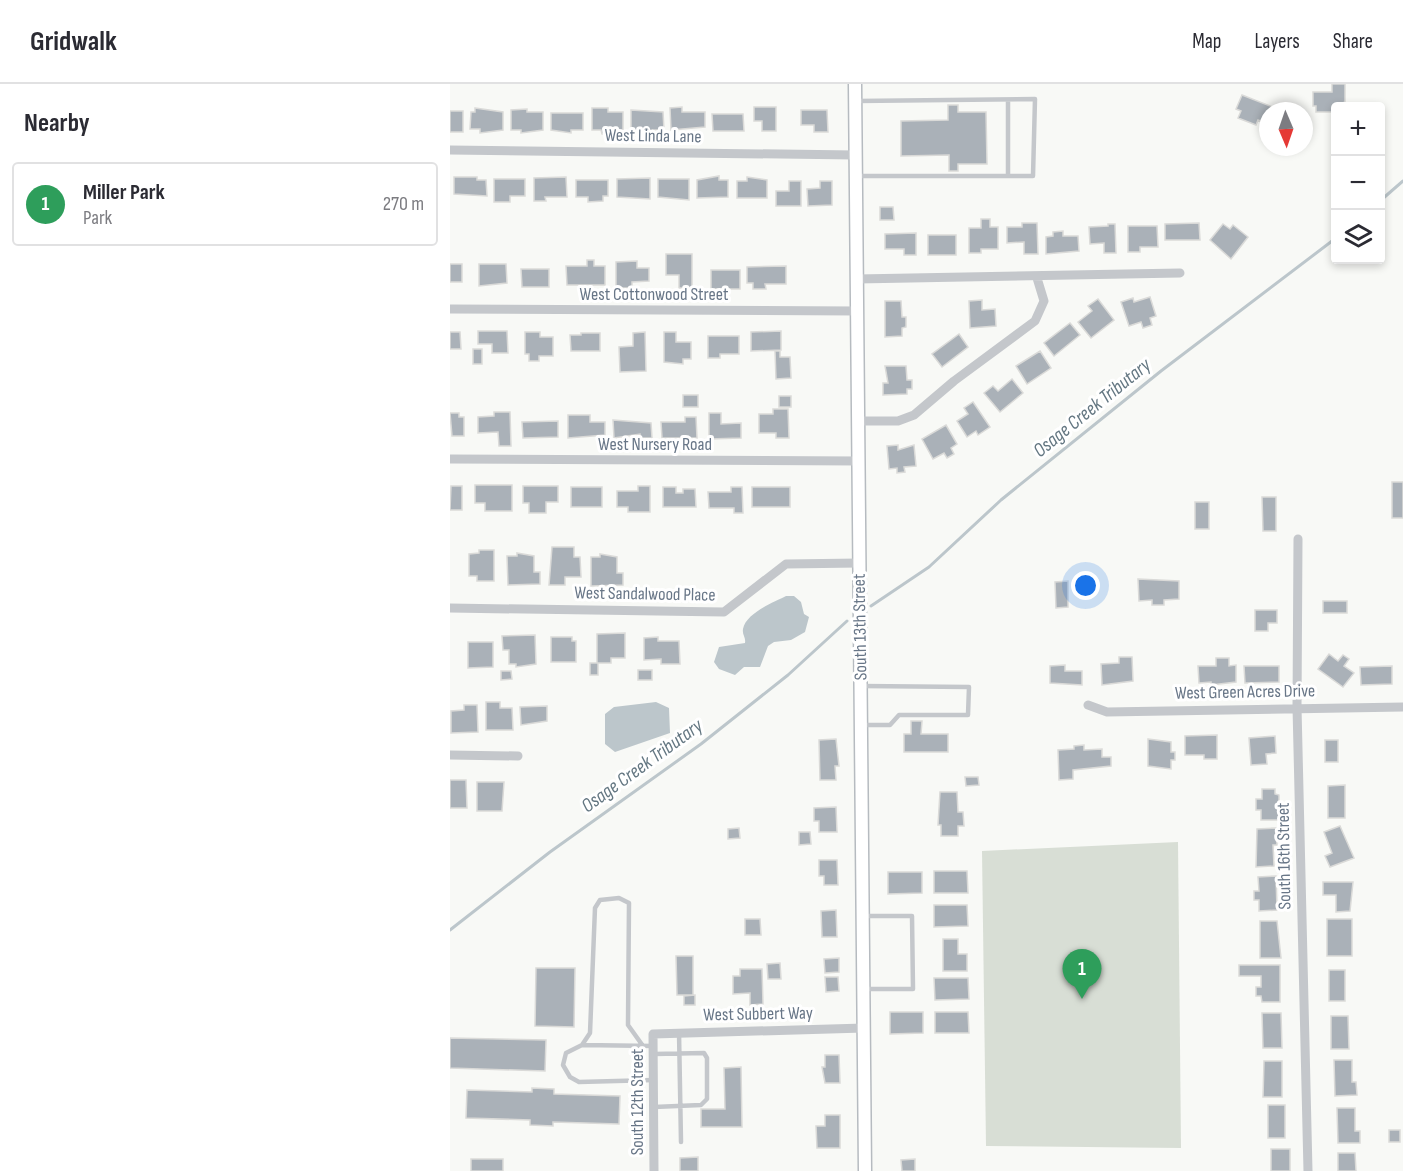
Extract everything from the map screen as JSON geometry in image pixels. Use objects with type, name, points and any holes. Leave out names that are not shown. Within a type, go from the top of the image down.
[{"type":"street","name":"South 13th Street","points":[[855,84],[866,1171]]},
{"type":"street","name":"West Linda Lane","points":[[450,150],[855,154]]},
{"type":"street","points":[[857,279],[1037,278],[1180,273]]},
{"type":"street","points":[[859,421],[898,421],[914,416],[954,381],[1035,321],[1044,301],[1037,278]]},
{"type":"street","name":"West Cottonwood Street","points":[[450,309],[857,311]]},
{"type":"street","name":"West Nursery Road","points":[[450,459],[859,461]]},
{"type":"street","name":"South 16th Street","points":[[1298,539],[1297,706],[1308,1171]]},
{"type":"street","name":"West Sandalwood Place","points":[[450,608],[724,612],[786,564],[859,562]]},
{"type":"street","name":"West Green Acres Drive","points":[[1088,705],[1107,712],[1297,706],[1403,707]]},
{"type":"street","points":[[450,755],[518,756]]},
{"type":"street","name":"West Subbert Way","points":[[653,1034],[864,1028]]},
{"type":"street","name":"South 12th Street","points":[[653,1034],[650,1049],[654,1080],[654,1171]]},
{"type":"lane","points":[[855,100],[1035,99],[1033,176],[855,176]]},
{"type":"lane","points":[[1008,100],[1008,176]]},
{"type":"lane","points":[[861,686],[969,687],[968,715],[899,715],[890,725],[861,725]]},
{"type":"lane","points":[[650,1049],[628,1025],[629,903],[619,898],[600,900],[595,908],[590,1033],[582,1045],[566,1053],[563,1065],[570,1077],[579,1082],[654,1080]]},
{"type":"lane","points":[[863,916],[912,916],[913,989],[864,989]]},
{"type":"lane","points":[[679,1032],[681,1142]]},
{"type":"lane","points":[[582,1045],[704,1053],[707,1058],[706,1100],[701,1105],[654,1107]]},
{"type":"shaded area","points":[[786,596],[794,596],[801,602],[804,614],[809,617],[805,632],[791,640],[774,642],[768,646],[760,667],[744,667],[735,675],[719,669],[714,662],[719,647],[745,643],[743,629],[749,618]]},
{"type":"shaded area","points":[[656,702],[669,708],[670,733],[615,752],[605,744],[605,714],[614,707]]},
{"type":"shaded area","points":[[1178,842],[1181,1148],[986,1146],[982,851]]},
{"type":"building","points":[[1332,84],[1345,84],[1345,102],[1331,102],[1331,112],[1316,112],[1316,106],[1313,106],[1313,92],[1332,92]]},
{"type":"building","points":[[1242,95],[1260,102],[1259,120],[1256,125],[1238,118],[1241,111],[1236,109]]},
{"type":"building","points":[[948,105],[958,105],[958,112],[986,112],[987,164],[958,164],[958,171],[949,171],[949,155],[901,156],[901,121],[948,120]]},
{"type":"building","points":[[682,107],[682,112],[705,112],[705,127],[671,130],[670,108]]},
{"type":"building","points":[[754,107],[776,107],[776,131],[762,131],[762,121],[754,121]]},
{"type":"building","points":[[475,108],[503,112],[503,130],[480,133],[480,129],[470,129],[471,112],[475,112]]},
{"type":"building","points":[[592,108],[608,108],[608,112],[623,112],[623,130],[602,134],[601,130],[592,130]]},
{"type":"building","points":[[527,109],[527,112],[543,112],[543,130],[521,133],[521,130],[511,130],[511,110]]},
{"type":"building","points":[[631,110],[663,112],[664,130],[652,130],[652,134],[631,131]]},
{"type":"building","points":[[801,110],[827,110],[828,132],[814,132],[814,125],[801,125]]},
{"type":"building","points":[[450,111],[463,111],[463,132],[450,132]]},
{"type":"building","points":[[551,113],[583,113],[583,130],[571,130],[571,133],[551,130]]},
{"type":"building","points":[[712,114],[743,114],[744,131],[713,131]]},
{"type":"building","points":[[719,176],[719,180],[728,180],[728,197],[697,198],[697,180]]},
{"type":"building","points":[[454,177],[477,177],[477,180],[486,180],[487,196],[454,194]]},
{"type":"building","points":[[566,177],[567,197],[545,197],[546,201],[534,201],[534,178]]},
{"type":"building","points":[[747,177],[767,180],[767,198],[737,198],[737,181],[747,181]]},
{"type":"building","points":[[650,178],[650,199],[617,197],[617,179]]},
{"type":"building","points":[[494,179],[525,179],[525,196],[510,196],[510,202],[494,202]]},
{"type":"building","points":[[658,179],[689,179],[689,200],[658,197]]},
{"type":"building","points":[[576,180],[608,180],[608,196],[603,196],[603,201],[588,202],[588,197],[576,197]]},
{"type":"building","points":[[789,181],[801,181],[801,206],[776,206],[776,191],[789,191]]},
{"type":"building","points":[[820,181],[832,181],[832,205],[808,206],[807,189],[820,188]]},
{"type":"building","points":[[880,207],[893,207],[894,220],[880,220]]},
{"type":"building","points":[[981,219],[990,219],[990,227],[998,227],[998,249],[981,249],[981,253],[969,253],[969,228],[981,228]]},
{"type":"building","points":[[1022,223],[1037,223],[1038,254],[1024,254],[1024,242],[1007,243],[1007,227],[1022,227]]},
{"type":"building","points":[[1199,223],[1200,240],[1165,240],[1165,224]]},
{"type":"building","points":[[1108,224],[1115,224],[1116,253],[1104,253],[1104,243],[1090,244],[1089,227],[1108,226]]},
{"type":"building","points":[[1223,224],[1230,229],[1233,225],[1248,237],[1231,259],[1210,240]]},
{"type":"building","points":[[1128,226],[1157,226],[1158,247],[1140,247],[1140,252],[1128,252]]},
{"type":"building","points":[[1063,231],[1063,236],[1078,236],[1079,251],[1046,254],[1046,237],[1053,236],[1053,232]]},
{"type":"building","points":[[916,233],[916,255],[904,255],[904,249],[885,249],[885,234]]},
{"type":"building","points":[[928,235],[956,235],[956,255],[928,255]]},
{"type":"building","points":[[666,254],[692,254],[692,288],[679,288],[679,275],[666,275]]},
{"type":"building","points":[[587,260],[594,260],[594,266],[605,266],[605,285],[567,285],[566,266],[587,266]]},
{"type":"building","points":[[637,261],[637,268],[649,268],[649,281],[632,282],[632,288],[616,288],[616,262]]},
{"type":"building","points":[[450,264],[462,264],[462,282],[450,282]]},
{"type":"building","points":[[479,264],[506,264],[507,283],[479,286]]},
{"type":"building","points":[[786,266],[786,284],[765,284],[766,289],[753,289],[753,283],[747,283],[747,267]]},
{"type":"building","points":[[521,269],[549,269],[549,287],[522,287]]},
{"type":"building","points":[[711,270],[740,270],[740,289],[711,289]]},
{"type":"building","points":[[1150,297],[1156,316],[1150,318],[1152,325],[1143,328],[1141,322],[1129,326],[1121,302],[1133,298],[1134,302]]},
{"type":"building","points":[[1098,299],[1114,320],[1091,338],[1078,322],[1092,311],[1088,306]]},
{"type":"building","points":[[982,300],[982,310],[995,309],[996,326],[970,328],[969,301]]},
{"type":"building","points":[[885,301],[901,301],[902,317],[906,317],[906,327],[902,328],[902,336],[885,337]]},
{"type":"building","points":[[1070,323],[1080,335],[1054,356],[1044,343]]},
{"type":"building","points":[[478,331],[507,331],[508,353],[492,353],[492,344],[478,344]]},
{"type":"building","points":[[781,331],[781,350],[751,351],[751,332]]},
{"type":"building","points":[[450,332],[460,332],[461,349],[450,349]]},
{"type":"building","points":[[525,332],[540,332],[540,337],[553,337],[553,356],[539,356],[539,361],[529,361],[529,354],[525,354]]},
{"type":"building","points":[[645,332],[646,371],[620,372],[619,347],[633,346],[633,333]]},
{"type":"building","points":[[664,332],[676,332],[676,342],[691,342],[691,359],[683,359],[683,364],[664,362]]},
{"type":"building","points":[[581,333],[600,333],[600,351],[571,351],[570,335],[581,335]]},
{"type":"building","points":[[959,334],[968,347],[942,367],[932,354]]},
{"type":"building","points":[[708,336],[739,336],[739,354],[720,354],[720,358],[708,358]]},
{"type":"building","points":[[473,349],[482,349],[482,364],[473,364]]},
{"type":"building","points":[[775,351],[780,351],[780,357],[790,357],[791,378],[776,379]]},
{"type":"building","points":[[1040,351],[1051,368],[1027,384],[1016,366]]},
{"type":"building","points":[[885,366],[906,366],[907,380],[912,380],[912,389],[907,389],[907,394],[883,395],[883,383],[888,383]]},
{"type":"building","points":[[1012,379],[1023,393],[1000,412],[984,393],[993,386],[998,391]]},
{"type":"building","points":[[683,395],[698,395],[698,407],[683,407]]},
{"type":"building","points":[[779,396],[791,396],[791,407],[779,407]]},
{"type":"building","points":[[973,402],[990,427],[978,435],[976,431],[967,437],[957,421],[968,414],[964,408]]},
{"type":"building","points":[[773,409],[788,409],[789,438],[776,438],[776,433],[759,433],[759,414],[773,414]]},
{"type":"building","points":[[494,412],[510,412],[511,446],[499,446],[498,432],[478,433],[478,417],[494,416]]},
{"type":"building","points":[[450,413],[459,413],[459,417],[464,417],[464,436],[452,436]]},
{"type":"building","points":[[709,413],[721,413],[721,424],[741,423],[741,438],[709,439]]},
{"type":"building","points":[[568,415],[590,415],[590,422],[605,422],[605,435],[568,438]]},
{"type":"building","points":[[685,417],[696,417],[697,438],[662,438],[661,422],[685,422]]},
{"type":"building","points":[[613,420],[651,423],[652,438],[640,438],[640,434],[614,438]]},
{"type":"building","points":[[558,421],[558,437],[523,438],[522,422]]},
{"type":"building","points":[[946,425],[957,444],[951,448],[954,454],[947,458],[944,453],[933,459],[922,439]]},
{"type":"building","points":[[898,445],[898,450],[914,445],[916,466],[904,467],[905,472],[897,473],[897,468],[889,469],[887,446]]},
{"type":"building","points":[[1392,482],[1403,482],[1403,518],[1392,518]]},
{"type":"building","points":[[475,485],[512,485],[512,511],[485,511],[485,503],[475,503]]},
{"type":"building","points":[[451,486],[462,486],[462,510],[450,510]]},
{"type":"building","points":[[523,486],[558,486],[558,502],[546,502],[546,513],[529,513],[529,503],[523,503]]},
{"type":"building","points":[[638,486],[650,486],[650,512],[628,512],[628,507],[617,507],[617,491],[638,491]]},
{"type":"building","points":[[571,487],[602,487],[602,507],[571,507]]},
{"type":"building","points":[[663,487],[676,487],[676,493],[683,493],[683,489],[695,489],[696,507],[663,507]]},
{"type":"building","points":[[731,487],[742,487],[743,513],[734,513],[734,508],[709,508],[708,492],[731,492]]},
{"type":"building","points":[[752,487],[790,487],[790,507],[752,507]]},
{"type":"building","points":[[1262,497],[1276,497],[1276,531],[1263,531]]},
{"type":"building","points":[[1195,502],[1209,502],[1209,529],[1195,529]]},
{"type":"building","points":[[552,547],[574,547],[574,557],[580,557],[581,577],[565,577],[565,585],[549,585]]},
{"type":"building","points":[[479,550],[494,550],[494,581],[477,581],[477,576],[469,576],[469,554],[479,553]]},
{"type":"building","points":[[517,553],[534,556],[534,572],[540,572],[540,584],[508,585],[507,556],[517,556]]},
{"type":"building","points":[[600,554],[617,557],[617,573],[623,573],[623,585],[591,586],[591,557],[600,557]]},
{"type":"building","points":[[1138,579],[1179,581],[1179,599],[1164,600],[1164,605],[1152,605],[1152,600],[1139,601]]},
{"type":"building","points":[[1068,581],[1068,607],[1056,608],[1055,582]]},
{"type":"building","points":[[1323,601],[1347,601],[1347,613],[1323,613]]},
{"type":"building","points":[[1255,610],[1277,610],[1277,623],[1268,623],[1268,631],[1255,631]]},
{"type":"building","points":[[625,633],[625,658],[611,658],[611,663],[597,663],[597,634]]},
{"type":"building","points":[[535,635],[536,664],[516,667],[516,664],[509,664],[509,650],[503,650],[502,636]]},
{"type":"building","points":[[551,637],[572,637],[572,641],[576,641],[576,662],[551,662]]},
{"type":"building","points":[[658,637],[658,641],[679,641],[680,664],[661,664],[661,659],[644,660],[644,638]]},
{"type":"building","points":[[468,642],[493,642],[493,667],[468,668]]},
{"type":"building","points":[[1329,654],[1338,661],[1343,655],[1349,659],[1344,666],[1354,673],[1343,687],[1318,669]]},
{"type":"building","points":[[1119,657],[1132,657],[1133,681],[1102,685],[1101,664],[1119,663]]},
{"type":"building","points":[[1216,658],[1229,658],[1229,666],[1236,665],[1236,682],[1211,685],[1211,682],[1199,683],[1198,666],[1216,666]]},
{"type":"building","points":[[590,663],[598,663],[598,675],[590,675]]},
{"type":"building","points":[[1065,665],[1065,671],[1082,671],[1082,685],[1050,683],[1050,666]]},
{"type":"building","points":[[1244,666],[1279,666],[1279,682],[1245,683]]},
{"type":"building","points":[[1392,666],[1392,684],[1361,685],[1360,667]]},
{"type":"building","points":[[638,670],[652,670],[652,680],[638,680]]},
{"type":"building","points":[[501,671],[511,671],[512,679],[501,680]]},
{"type":"building","points":[[486,702],[500,702],[500,708],[512,708],[513,730],[486,730]]},
{"type":"building","points":[[464,705],[477,705],[478,732],[451,733],[451,711],[464,710]]},
{"type":"building","points":[[547,706],[547,721],[521,725],[520,707]]},
{"type":"building","points":[[911,721],[922,721],[921,734],[948,734],[948,752],[904,752],[904,734],[911,734]]},
{"type":"building","points":[[1217,735],[1217,759],[1204,759],[1204,755],[1185,755],[1185,736]]},
{"type":"building","points":[[1275,736],[1276,753],[1266,754],[1267,764],[1251,765],[1249,738]]},
{"type":"building","points":[[836,739],[839,766],[835,766],[836,780],[820,780],[819,740]]},
{"type":"building","points":[[1148,739],[1171,742],[1171,752],[1175,752],[1175,760],[1171,760],[1171,769],[1148,766]]},
{"type":"building","points":[[1325,740],[1338,740],[1338,762],[1325,762]]},
{"type":"building","points":[[1084,745],[1084,750],[1102,749],[1102,757],[1111,757],[1111,766],[1073,770],[1073,779],[1059,780],[1058,750],[1074,749],[1074,746]]},
{"type":"building","points":[[965,777],[978,777],[979,785],[966,786]]},
{"type":"building","points":[[450,780],[466,780],[467,808],[450,808]]},
{"type":"building","points":[[477,782],[504,782],[502,811],[477,811]]},
{"type":"building","points":[[1345,785],[1345,818],[1328,818],[1328,786]]},
{"type":"building","points":[[1262,789],[1275,789],[1275,794],[1279,795],[1279,820],[1261,820],[1261,810],[1256,810],[1256,799],[1262,799]]},
{"type":"building","points":[[940,792],[957,792],[958,812],[963,812],[964,826],[958,826],[958,836],[941,836],[941,825],[938,825]]},
{"type":"building","points":[[836,807],[837,832],[819,832],[819,821],[814,821],[814,808]]},
{"type":"building","points":[[1340,826],[1354,858],[1330,867],[1325,856],[1332,853],[1324,832]]},
{"type":"building","points":[[739,828],[740,838],[728,839],[728,829]]},
{"type":"building","points":[[1276,828],[1277,845],[1273,845],[1274,866],[1256,867],[1257,829]]},
{"type":"building","points":[[799,832],[810,832],[811,844],[799,845]]},
{"type":"building","points":[[819,860],[837,860],[838,885],[824,885],[824,876],[819,876]]},
{"type":"building","points":[[934,871],[967,871],[968,893],[934,893]]},
{"type":"building","points":[[888,872],[922,872],[922,893],[888,894]]},
{"type":"building","points":[[1276,876],[1277,910],[1259,911],[1259,900],[1254,900],[1254,891],[1259,891],[1258,877]]},
{"type":"building","points":[[1323,882],[1353,882],[1350,911],[1336,912],[1336,895],[1323,895]]},
{"type":"building","points":[[934,905],[967,905],[968,926],[934,927]]},
{"type":"building","points":[[836,910],[837,937],[822,937],[821,911]]},
{"type":"building","points":[[745,919],[760,919],[761,935],[745,935]]},
{"type":"building","points":[[1327,919],[1352,919],[1352,956],[1327,956]]},
{"type":"building","points":[[1260,921],[1277,921],[1281,958],[1260,958]]},
{"type":"building","points":[[943,939],[958,939],[958,954],[967,954],[967,971],[943,971]]},
{"type":"building","points":[[676,956],[693,956],[693,995],[677,995]]},
{"type":"building","points":[[839,958],[839,972],[825,973],[824,959]]},
{"type":"building","points":[[780,963],[781,979],[768,979],[767,964]]},
{"type":"building","points":[[1239,965],[1280,965],[1280,1002],[1262,1002],[1261,996],[1256,996],[1256,987],[1261,987],[1261,976],[1239,976]]},
{"type":"building","points":[[536,968],[575,968],[574,1027],[535,1026]]},
{"type":"building","points":[[740,969],[762,969],[763,1004],[750,1005],[750,993],[733,994],[733,976],[740,976]]},
{"type":"building","points":[[1329,970],[1345,970],[1345,1001],[1329,1001]]},
{"type":"building","points":[[825,977],[838,977],[839,991],[826,992]]},
{"type":"building","points":[[934,978],[968,978],[969,999],[935,1000]]},
{"type":"building","points":[[695,995],[695,1005],[684,1005],[684,996]]},
{"type":"building","points":[[890,1012],[923,1012],[923,1033],[890,1034]]},
{"type":"building","points":[[935,1012],[968,1012],[969,1033],[935,1033]]},
{"type":"building","points":[[1262,1013],[1281,1013],[1282,1048],[1263,1048]]},
{"type":"building","points":[[1331,1016],[1348,1016],[1349,1049],[1331,1049]]},
{"type":"building","points":[[450,1038],[546,1040],[545,1071],[450,1068]]},
{"type":"building","points":[[825,1055],[839,1055],[840,1083],[825,1083],[822,1067],[825,1067]]},
{"type":"building","points":[[1334,1060],[1352,1060],[1352,1082],[1356,1082],[1357,1095],[1335,1096]]},
{"type":"building","points":[[1264,1061],[1282,1061],[1282,1097],[1263,1097]]},
{"type":"building","points":[[741,1067],[742,1127],[701,1127],[701,1109],[725,1109],[724,1068]]},
{"type":"building","points":[[532,1088],[554,1089],[554,1094],[620,1096],[619,1124],[553,1122],[553,1126],[530,1125],[530,1120],[466,1118],[467,1090],[532,1092]]},
{"type":"building","points":[[1268,1105],[1285,1105],[1285,1138],[1268,1138]]},
{"type":"building","points":[[1337,1108],[1355,1108],[1355,1131],[1360,1131],[1360,1143],[1338,1143]]},
{"type":"building","points":[[825,1115],[840,1115],[840,1148],[817,1148],[816,1126],[825,1126]]},
{"type":"building","points":[[1389,1130],[1400,1130],[1400,1142],[1389,1142]]},
{"type":"building","points":[[1271,1149],[1290,1149],[1290,1171],[1271,1171]]},
{"type":"building","points":[[1338,1153],[1355,1153],[1356,1171],[1338,1171]]},
{"type":"building","points":[[698,1157],[698,1171],[680,1171],[680,1158]]},
{"type":"building","points":[[471,1159],[503,1159],[503,1171],[471,1171]]},
{"type":"building","points":[[915,1159],[915,1171],[902,1171],[901,1160]]},
{"type":"waterway","name":"Osage Creek Tributary","points":[[1385,197],[1403,181]]},
{"type":"waterway","name":"Osage Creek Tributary","points":[[871,606],[929,567],[1001,500],[1161,371],[1331,242]]},
{"type":"waterway","name":"Osage Creek Tributary","points":[[450,930],[550,852],[701,744],[788,675],[847,621]]},
{"type":"place","name":"Miller Park","points":[[1082,999]]}]
